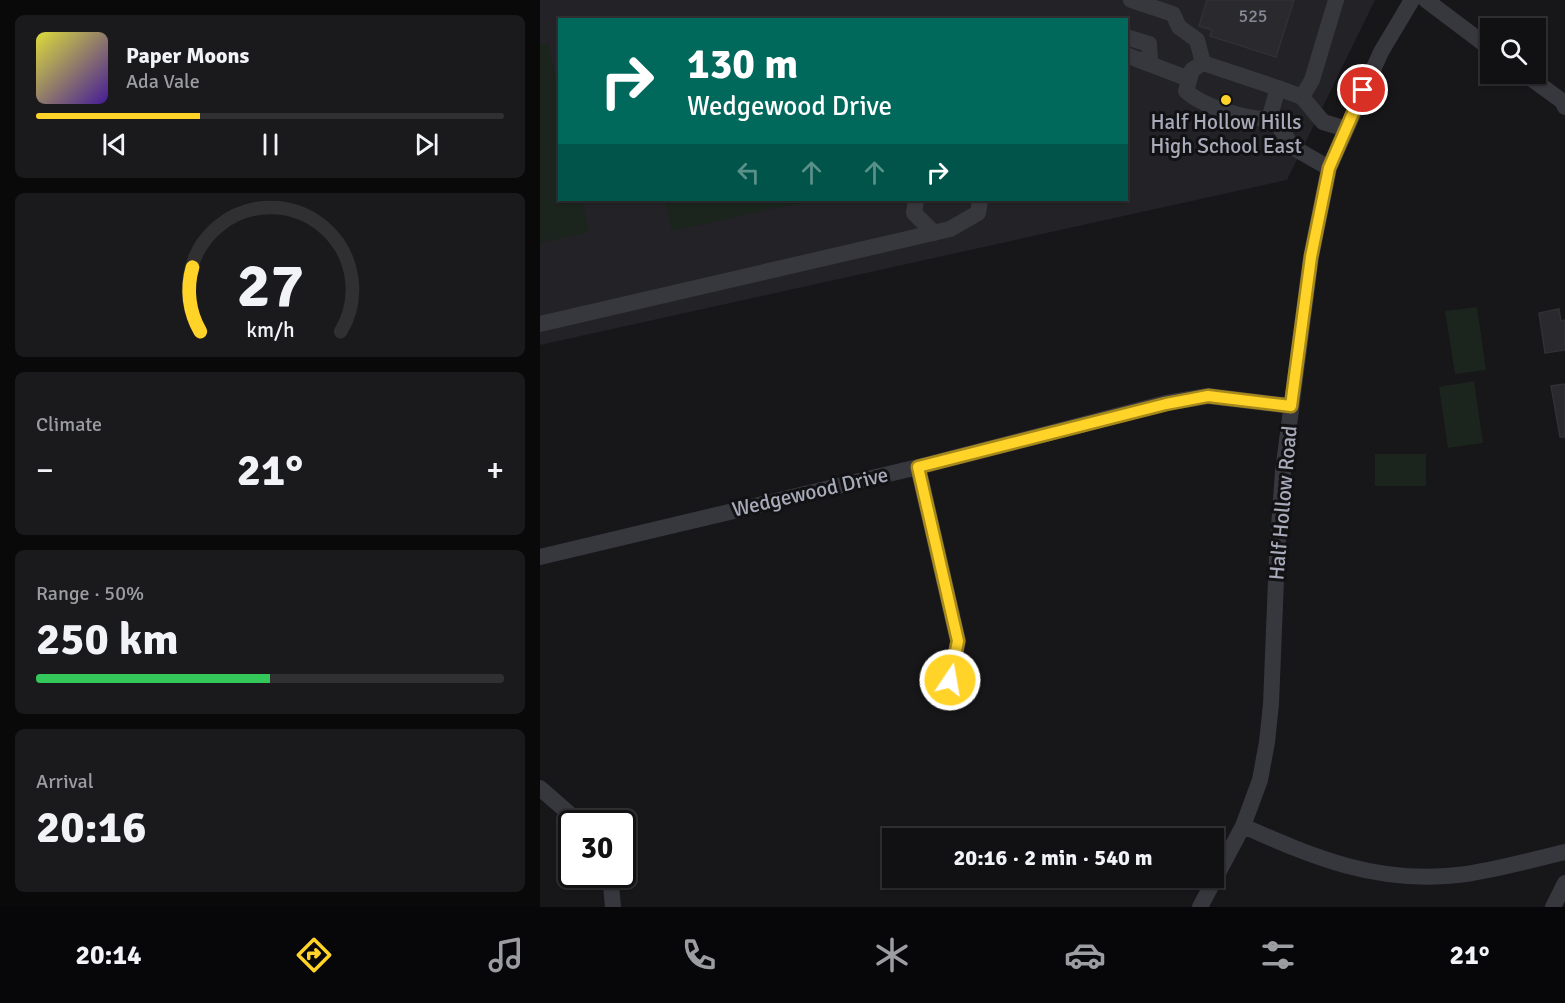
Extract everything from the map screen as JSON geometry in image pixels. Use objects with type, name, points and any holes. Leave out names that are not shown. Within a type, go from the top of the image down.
[{"type":"street","points":[[1131,0],[1173,14],[1179,27],[1197,40],[1203,63]]},
{"type":"street","points":[[1302,97],[1312,80],[1336,0]]},
{"type":"street","name":"Half Hollow Road","points":[[1200,907],[1243,826],[1260,780],[1267,742],[1283,471],[1311,257],[1329,168],[1381,52],[1412,0]]},
{"type":"street","points":[[1426,0],[1480,41]]},
{"type":"street","points":[[1128,38],[1149,44],[1152,65]]},
{"type":"street","points":[[1128,56],[1189,79]]},
{"type":"street","points":[[1329,168],[1294,148],[1277,124],[1269,119],[1253,119],[1194,99],[1186,91],[1192,69],[1203,63],[1302,97],[1323,122],[1346,129]]},
{"type":"street","points":[[1539,84],[1564,102]]},
{"type":"street","points":[[1269,119],[1278,88]]},
{"type":"street","points":[[916,201],[914,213],[934,233]]},
{"type":"street","points":[[540,324],[950,229],[978,213],[980,201]]},
{"type":"street","name":"Wedgewood Drive","points":[[540,557],[918,467],[1166,404],[1208,396],[1291,406]]},
{"type":"street","points":[[918,467],[958,641],[950,680]]},
{"type":"street","points":[[540,788],[566,810]]},
{"type":"street","points":[[1243,826],[1299,850],[1378,874],[1418,877],[1458,875],[1565,852]]},
{"type":"street","points":[[1553,907],[1565,884]]},
{"type":"street","points":[[611,888],[613,907]]},
{"type":"shaded area","name":"Half Hollow Hills High School East","points":[[540,0],[1375,0],[1287,180],[540,345]]},
{"type":"shaded area","points":[[548,43],[558,90],[558,201],[582,201],[589,232],[540,243],[540,45]]},
{"type":"shaded area","points":[[665,201],[808,201],[672,231]]},
{"type":"shaded area","points":[[1477,307],[1486,370],[1455,374],[1445,311]]},
{"type":"shaded area","points":[[1474,381],[1483,443],[1448,448],[1439,387]]},
{"type":"shaded area","points":[[1375,454],[1426,454],[1426,486],[1375,486]]},
{"type":"building","points":[[1207,0],[1294,0],[1276,57],[1210,36],[1212,30],[1199,26]]},
{"type":"building","points":[[1559,309],[1561,321],[1565,320],[1565,350],[1545,353],[1539,313]]},
{"type":"building","points":[[1565,384],[1565,437],[1560,437],[1551,386]]},
{"type":"place","name":"Half Hollow Hills High School East","points":[[1226,100]]},
{"type":"route","points":[[950,680],[958,641],[918,467],[1166,404],[1208,396],[1291,406],[1311,257],[1329,168],[1363,90]]}]
